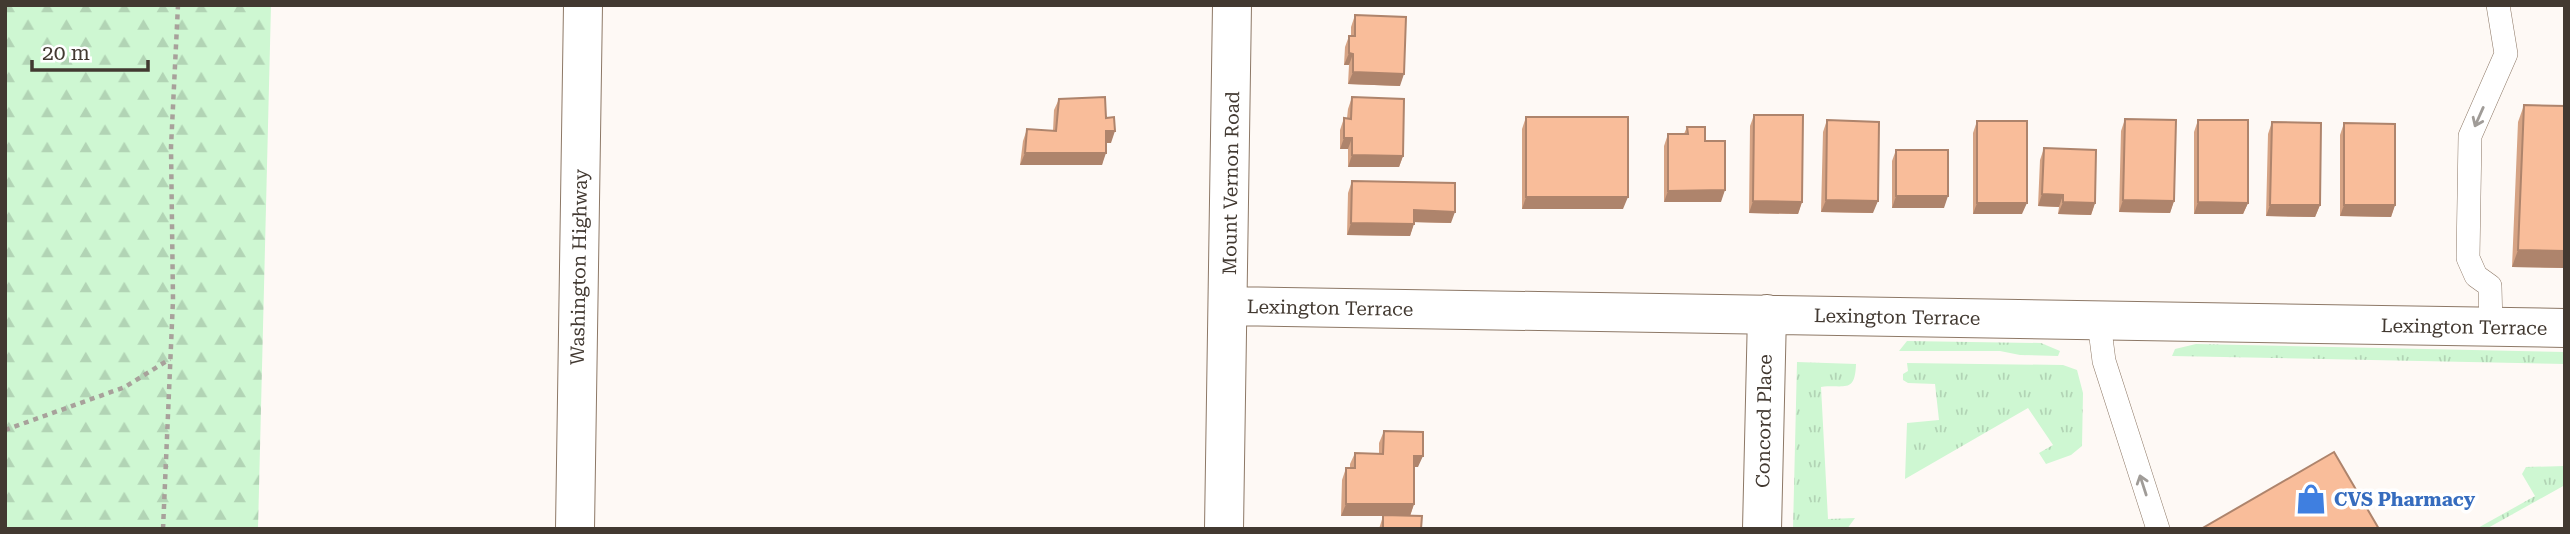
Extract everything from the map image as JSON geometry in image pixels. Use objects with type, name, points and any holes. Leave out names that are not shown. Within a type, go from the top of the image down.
[{"type":"street","name":"Washington Highway","points":[[575,529],[583,5]]},
{"type":"street","name":"Mount Vernon Road","points":[[1224,529],[1230,306],[1232,5]]},
{"type":"street","name":"Lexington Terrace","points":[[1230,306],[2565,328]]},
{"type":"street","name":"Concord Place","points":[[1762,529],[1767,314]]},
{"type":"lane","points":[[2491,327],[2490,286],[2476,276],[2468,258],[2470,136],[2506,54],[2498,5]]},
{"type":"lane","points":[[2099,322],[2104,361],[2158,529]]},
{"type":"path","points":[[163,529],[173,300],[171,147],[178,5]]},
{"type":"path","points":[[5,430],[125,387],[170,358]]},
{"type":"green space","points":[[5,5],[271,5],[258,529],[5,529]]},
{"type":"green space","points":[[1907,341],[2041,343],[2060,351],[2058,356],[2020,355],[2000,351],[1899,351]]},
{"type":"green space","points":[[2196,344],[2565,352],[2565,364],[2172,356],[2175,349]]},
{"type":"green space","points":[[1797,362],[1856,364],[1851,384],[1821,387],[1828,519],[1855,518],[1847,529],[1793,529]]},
{"type":"green space","points":[[1907,363],[2063,365],[2077,370],[2083,393],[2082,446],[2071,455],[2046,464],[2039,453],[2053,445],[2028,408],[1905,479],[1907,423],[1939,420],[1935,384],[1908,383],[1903,380],[1903,374],[1908,371]]},
{"type":"green space","points":[[2565,466],[2565,485],[2486,529],[2476,529],[2535,496],[2522,474],[2526,467]]},
{"type":"building","points":[[1355,15],[1406,17],[1404,74],[1353,72],[1349,36],[1355,36]]},
{"type":"building","points":[[1105,97],[1106,118],[1114,117],[1115,131],[1106,131],[1106,153],[1025,153],[1027,129],[1056,131],[1059,99]]},
{"type":"building","points":[[1352,97],[1404,99],[1403,156],[1352,155],[1352,138],[1344,138],[1344,118],[1351,119]]},
{"type":"building","points":[[2524,105],[2565,106],[2565,251],[2518,250]]},
{"type":"building","points":[[1754,115],[1803,115],[1802,202],[1753,201]]},
{"type":"building","points":[[1526,117],[1628,117],[1628,197],[1526,197]]},
{"type":"building","points":[[2125,119],[2176,120],[2174,201],[2123,200]]},
{"type":"building","points":[[1827,120],[1879,122],[1878,201],[1826,200]]},
{"type":"building","points":[[2198,120],[2248,120],[2248,203],[2198,202]]},
{"type":"building","points":[[1977,121],[2027,121],[2027,203],[1977,203]]},
{"type":"building","points":[[2272,122],[2321,123],[2320,205],[2270,205]]},
{"type":"building","points":[[2344,123],[2395,124],[2395,205],[2344,205]]},
{"type":"building","points":[[1687,127],[1705,127],[1705,141],[1725,141],[1725,190],[1668,191],[1668,134],[1688,134]]},
{"type":"building","points":[[2044,148],[2096,150],[2095,203],[2063,202],[2063,195],[2042,194]]},
{"type":"building","points":[[1896,150],[1948,150],[1948,196],[1896,196]]},
{"type":"building","points":[[1352,181],[1455,183],[1455,212],[1414,210],[1414,224],[1351,223]]},
{"type":"building","points":[[1384,431],[1423,432],[1423,456],[1414,456],[1414,504],[1346,504],[1346,468],[1355,468],[1355,453],[1383,454]]},
{"type":"building","points":[[2334,452],[2379,529],[2201,529]]},
{"type":"building","points":[[1383,515],[1422,516],[1421,529],[1383,529]]},
{"type":"place","name":"CVS Pharmacy","points":[[2311,499]]}]
